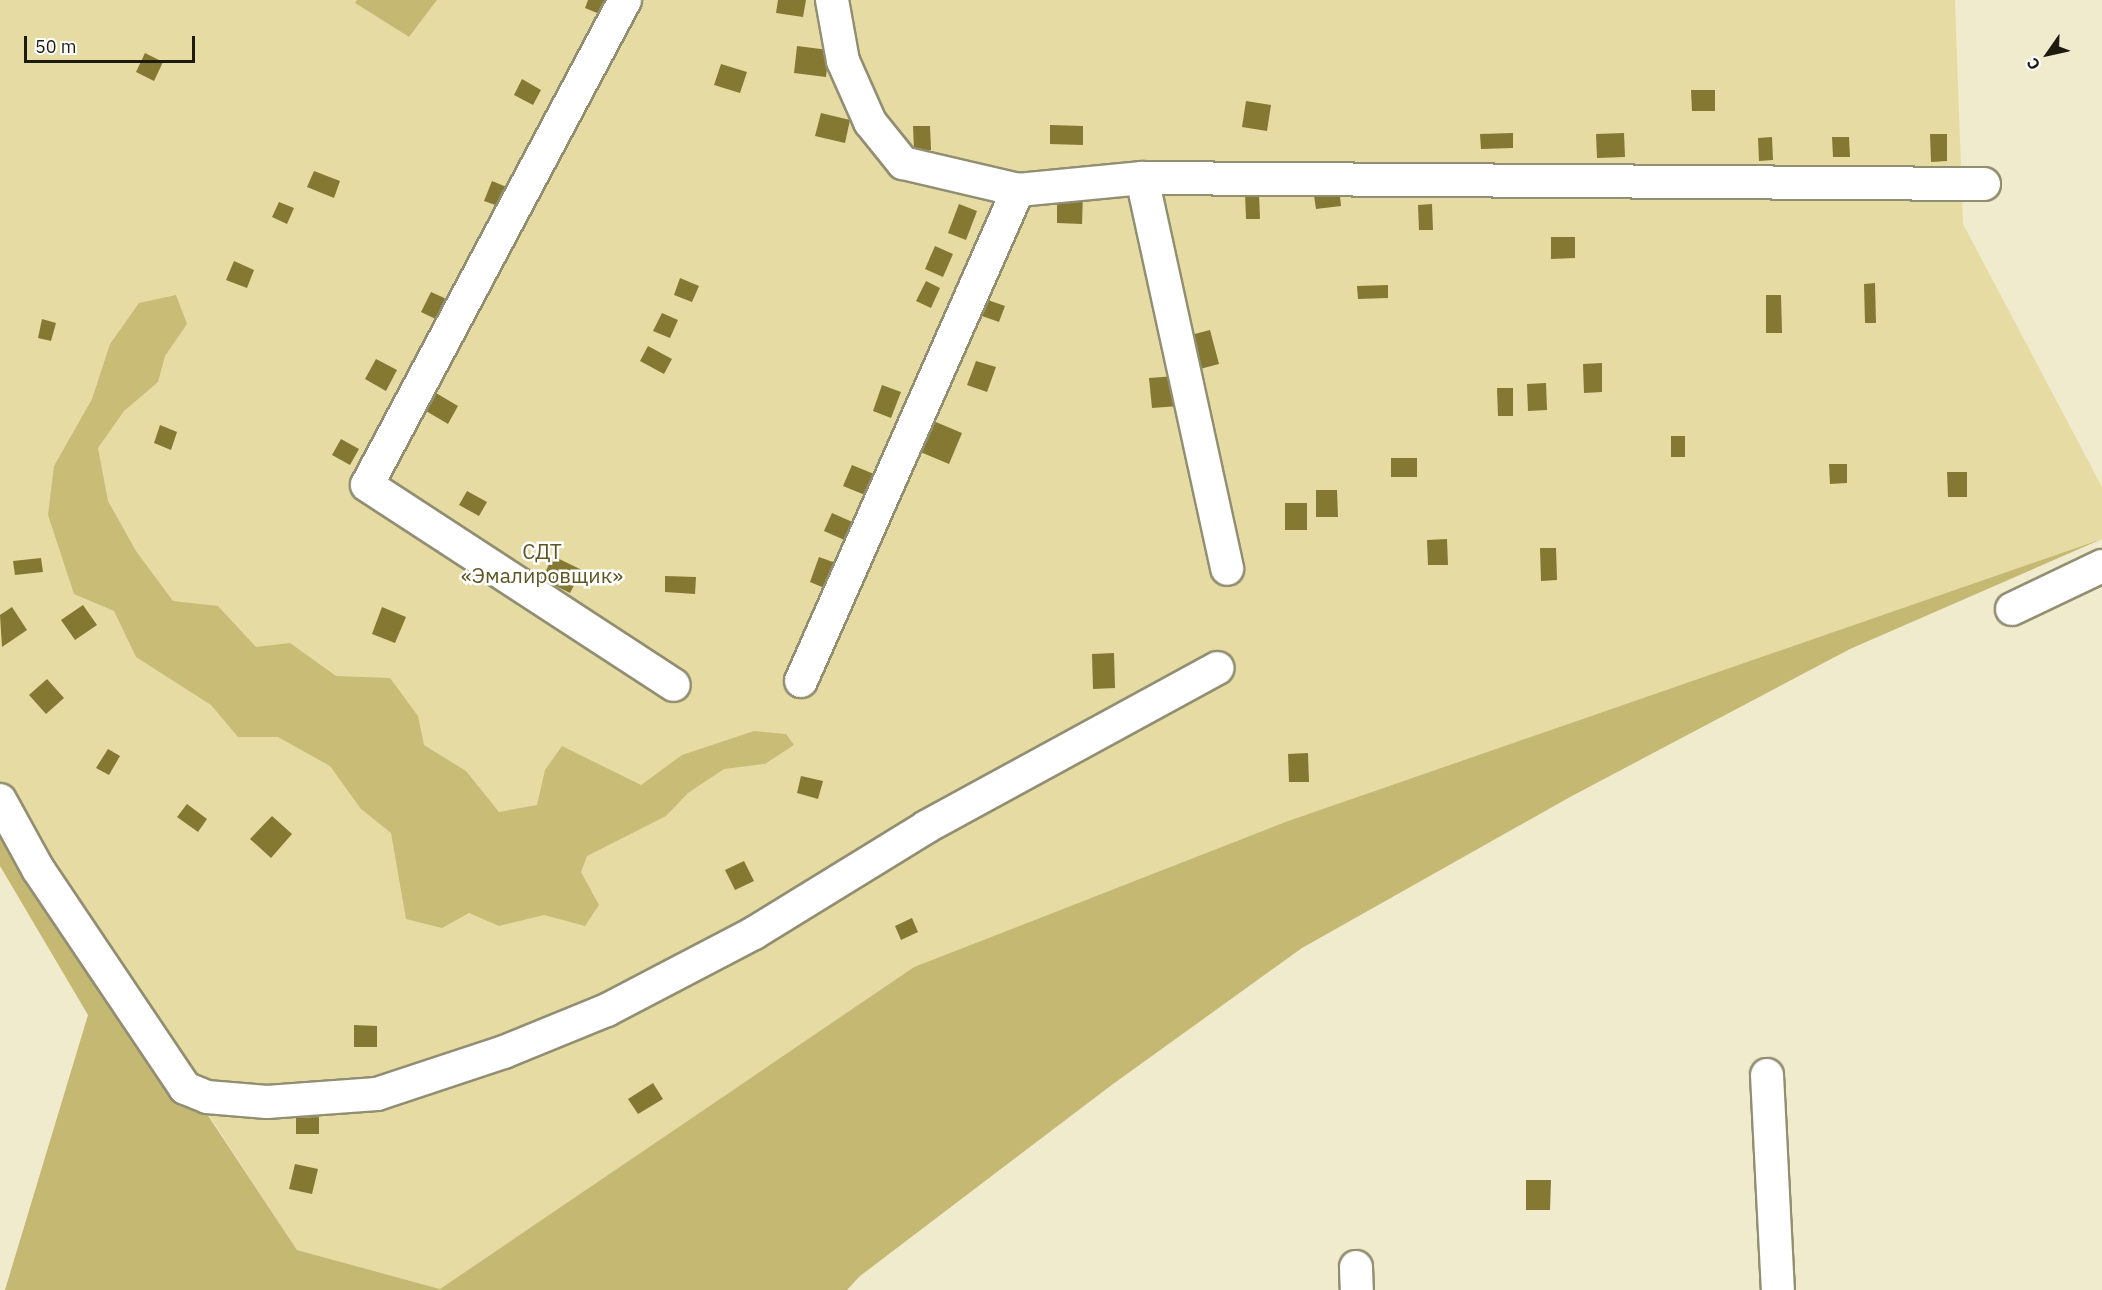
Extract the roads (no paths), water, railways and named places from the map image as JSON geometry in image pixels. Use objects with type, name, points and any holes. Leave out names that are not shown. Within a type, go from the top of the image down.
[{"type":"lane","points":[[625,0],[366,485],[674,685]]},
{"type":"lane","points":[[832,0],[843,61],[870,122],[903,163],[1018,190],[1142,178],[1984,184]]},
{"type":"lane","points":[[1142,178],[1227,569]]},
{"type":"lane","points":[[801,681],[1018,190]]},
{"type":"lane","points":[[2012,609],[2102,566]]},
{"type":"lane","points":[[0,800],[38,869],[185,1089],[207,1097],[267,1102],[377,1094],[504,1052],[607,1010],[754,933],[926,827],[1218,668]]},
{"type":"lane","points":[[1767,1075],[1778,1290]]},
{"type":"park label","name":"СДТ «Эмалировщик»","points":[[542,563]]}]
